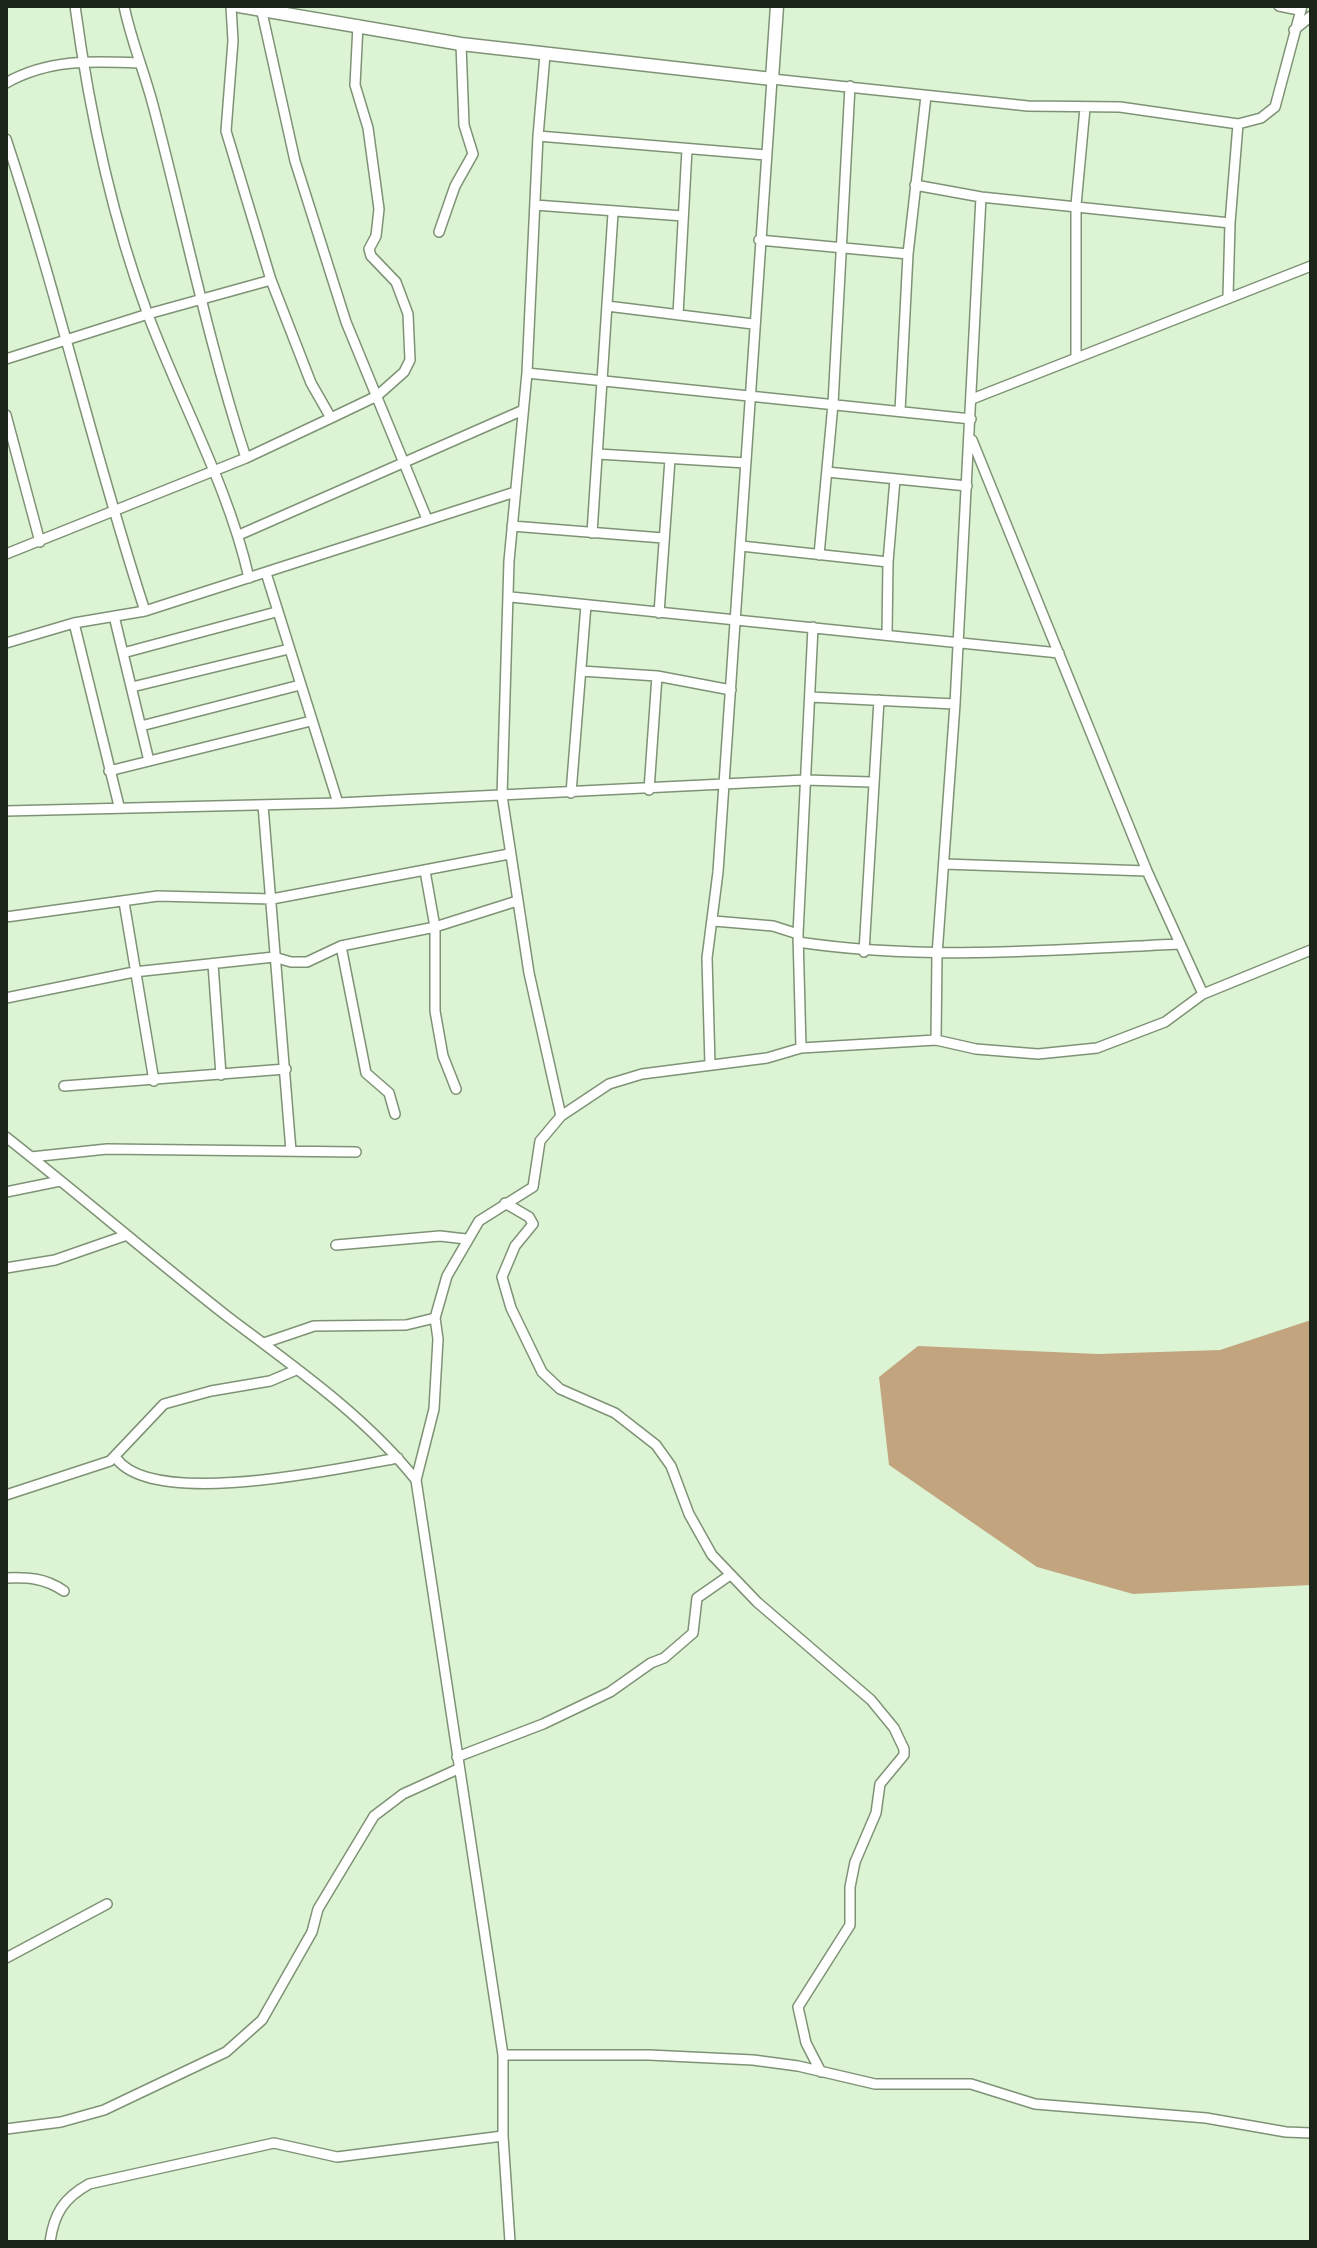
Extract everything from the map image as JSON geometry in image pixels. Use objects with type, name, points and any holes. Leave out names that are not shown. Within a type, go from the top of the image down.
[{"type":"street","points":[[75,6],[111,197],[148,314],[239,535],[249,578]]},
{"type":"street","points":[[124,6],[153,102],[201,298],[246,458]]},
{"type":"street","points":[[231,6],[233,41],[226,131],[271,280],[311,383],[331,418]]},
{"type":"street","points":[[239,6],[461,44],[545,55],[926,96],[1085,108],[1120,107],[1238,124],[1261,118],[1275,107],[1301,8],[1279,6]]},
{"type":"street","points":[[710,1065],[707,958],[714,921],[724,786],[777,6]]},
{"type":"street","points":[[261,8],[295,161],[346,322],[427,519]]},
{"type":"street","points":[[1294,30],[1311,16]]},
{"type":"street","points":[[6,554],[246,458],[377,396],[408,367],[410,324],[396,282],[371,256],[369,249],[376,236],[379,209],[368,128],[355,85],[358,25]]},
{"type":"street","points":[[439,232],[455,186],[473,154],[464,125],[461,44]]},
{"type":"street","points":[[545,55],[538,136],[527,373],[512,526],[502,796],[517,901],[561,1116]]},
{"type":"street","points":[[6,83],[39,67],[86,61],[139,63]]},
{"type":"street","points":[[819,555],[833,404],[850,86]]},
{"type":"street","points":[[900,411],[908,254],[926,96]]},
{"type":"street","points":[[1076,356],[1076,205],[1085,108]]},
{"type":"street","points":[[1228,297],[1238,124]]},
{"type":"street","points":[[538,136],[766,155]]},
{"type":"street","points":[[6,139],[67,339],[113,511],[145,611]]},
{"type":"street","points":[[678,315],[687,149]]},
{"type":"street","points":[[915,185],[981,197],[1230,223]]},
{"type":"street","points":[[936,1040],[937,955],[955,704],[981,197]]},
{"type":"street","points":[[535,205],[683,216]]},
{"type":"street","points":[[592,533],[613,213]]},
{"type":"street","points":[[759,240],[908,254]]},
{"type":"street","points":[[972,399],[1311,266]]},
{"type":"street","points":[[6,359],[201,298],[271,280]]},
{"type":"street","points":[[607,306],[753,324]]},
{"type":"street","points":[[527,373],[971,419]]},
{"type":"street","points":[[239,535],[521,411]]},
{"type":"street","points":[[6,415],[8,433],[40,542]]},
{"type":"street","points":[[970,434],[1147,871],[1203,994]]},
{"type":"street","points":[[598,454],[746,463]]},
{"type":"street","points":[[659,613],[670,459]]},
{"type":"street","points":[[827,472],[967,486]]},
{"type":"street","points":[[887,635],[888,562],[895,479]]},
{"type":"street","points":[[6,642],[74,623],[145,611],[515,492]]},
{"type":"street","points":[[512,526],[663,538]]},
{"type":"street","points":[[741,546],[888,562]]},
{"type":"street","points":[[266,573],[338,803]]},
{"type":"street","points":[[511,597],[1059,653]]},
{"type":"street","points":[[571,793],[586,605]]},
{"type":"street","points":[[123,653],[276,612]]},
{"type":"street","points":[[114,616],[149,761]]},
{"type":"street","points":[[74,623],[119,806]]},
{"type":"street","points":[[801,1048],[798,938],[813,627]]},
{"type":"street","points":[[132,687],[289,649]]},
{"type":"street","points":[[581,671],[657,676],[731,690]]},
{"type":"street","points":[[649,790],[657,676]]},
{"type":"street","points":[[141,726],[300,685]]},
{"type":"street","points":[[810,697],[955,704]]},
{"type":"street","points":[[864,952],[871,782],[879,700]]},
{"type":"street","points":[[109,771],[311,721]]},
{"type":"street","points":[[6,811],[338,803],[805,780],[871,782]]},
{"type":"street","points":[[263,805],[291,1151]]},
{"type":"street","points":[[6,917],[158,896],[272,899],[509,854]]},
{"type":"street","points":[[944,864],[1147,871]]},
{"type":"street","points":[[425,871],[435,927],[435,1011],[443,1056],[456,1089]]},
{"type":"street","points":[[6,998],[134,972],[274,957],[307,962],[341,946],[435,927],[517,901]]},
{"type":"street","points":[[124,902],[154,1081]]},
{"type":"street","points":[[714,921],[773,926],[798,938],[864,952],[937,955],[1179,944]]},
{"type":"street","points":[[341,946],[362,1061],[370,1079],[389,1093],[395,1114]]},
{"type":"street","points":[[510,2242],[503,2136],[503,2055],[416,1480],[434,1409],[438,1339],[435,1318],[447,1276],[466,1239],[479,1221],[533,1187],[540,1141],[561,1116],[609,1084],[670,1068],[767,1058],[801,1048],[936,1040],[1014,1053],[1058,1053],[1097,1048],[1165,1022],[1203,994],[1311,950]]},
{"type":"street","points":[[213,964],[221,1075]]},
{"type":"street","points":[[64,1086],[286,1069]]},
{"type":"street","points":[[6,1137],[124,1236],[264,1343],[398,1458],[416,1480]]},
{"type":"street","points":[[31,1157],[107,1149],[356,1152]]},
{"type":"street","points":[[6,1192],[60,1181]]},
{"type":"street","points":[[505,1203],[529,1217],[533,1224],[509,1257],[502,1277],[511,1308],[536,1361],[560,1389],[615,1413],[656,1445],[671,1466],[696,1529],[730,1575],[871,1700],[894,1728],[904,1749],[901,1760],[880,1784],[876,1813],[855,1862],[850,1887],[850,1925],[798,2007],[806,2043],[821,2072]]},
{"type":"street","points":[[6,1268],[55,1260],[124,1236]]},
{"type":"street","points":[[336,1245],[440,1236],[466,1239]]},
{"type":"street","points":[[264,1343],[314,1326],[406,1325],[435,1318]]},
{"type":"street","points":[[6,1495],[116,1458],[164,1404],[211,1391],[262,1383],[296,1370]]},
{"type":"street","points":[[116,1458],[123,1468],[147,1478],[252,1484],[398,1458]]},
{"type":"street","points":[[457,1757],[577,1709],[664,1658],[693,1633],[697,1598],[730,1575]]},
{"type":"street","points":[[6,1578],[27,1577],[50,1582],[64,1591]]},
{"type":"street","points":[[6,2129],[61,2122],[104,2110],[226,2052],[262,2020],[312,1932],[318,1909],[374,1816],[403,1794],[458,1769]]},
{"type":"street","points":[[6,1958],[107,1904]]},
{"type":"street","points":[[503,2055],[753,2060],[875,2084],[971,2084],[1035,2104],[1206,2118],[1286,2132],[1311,2133]]},
{"type":"street","points":[[50,2242],[59,2209],[72,2194],[89,2184],[274,2143],[337,2157],[503,2136]]},
{"type":"shaded area","points":[[1311,1320],[1311,1585],[1133,1594],[1037,1567],[889,1465],[879,1377],[918,1346],[1098,1354],[1220,1350]]}]
